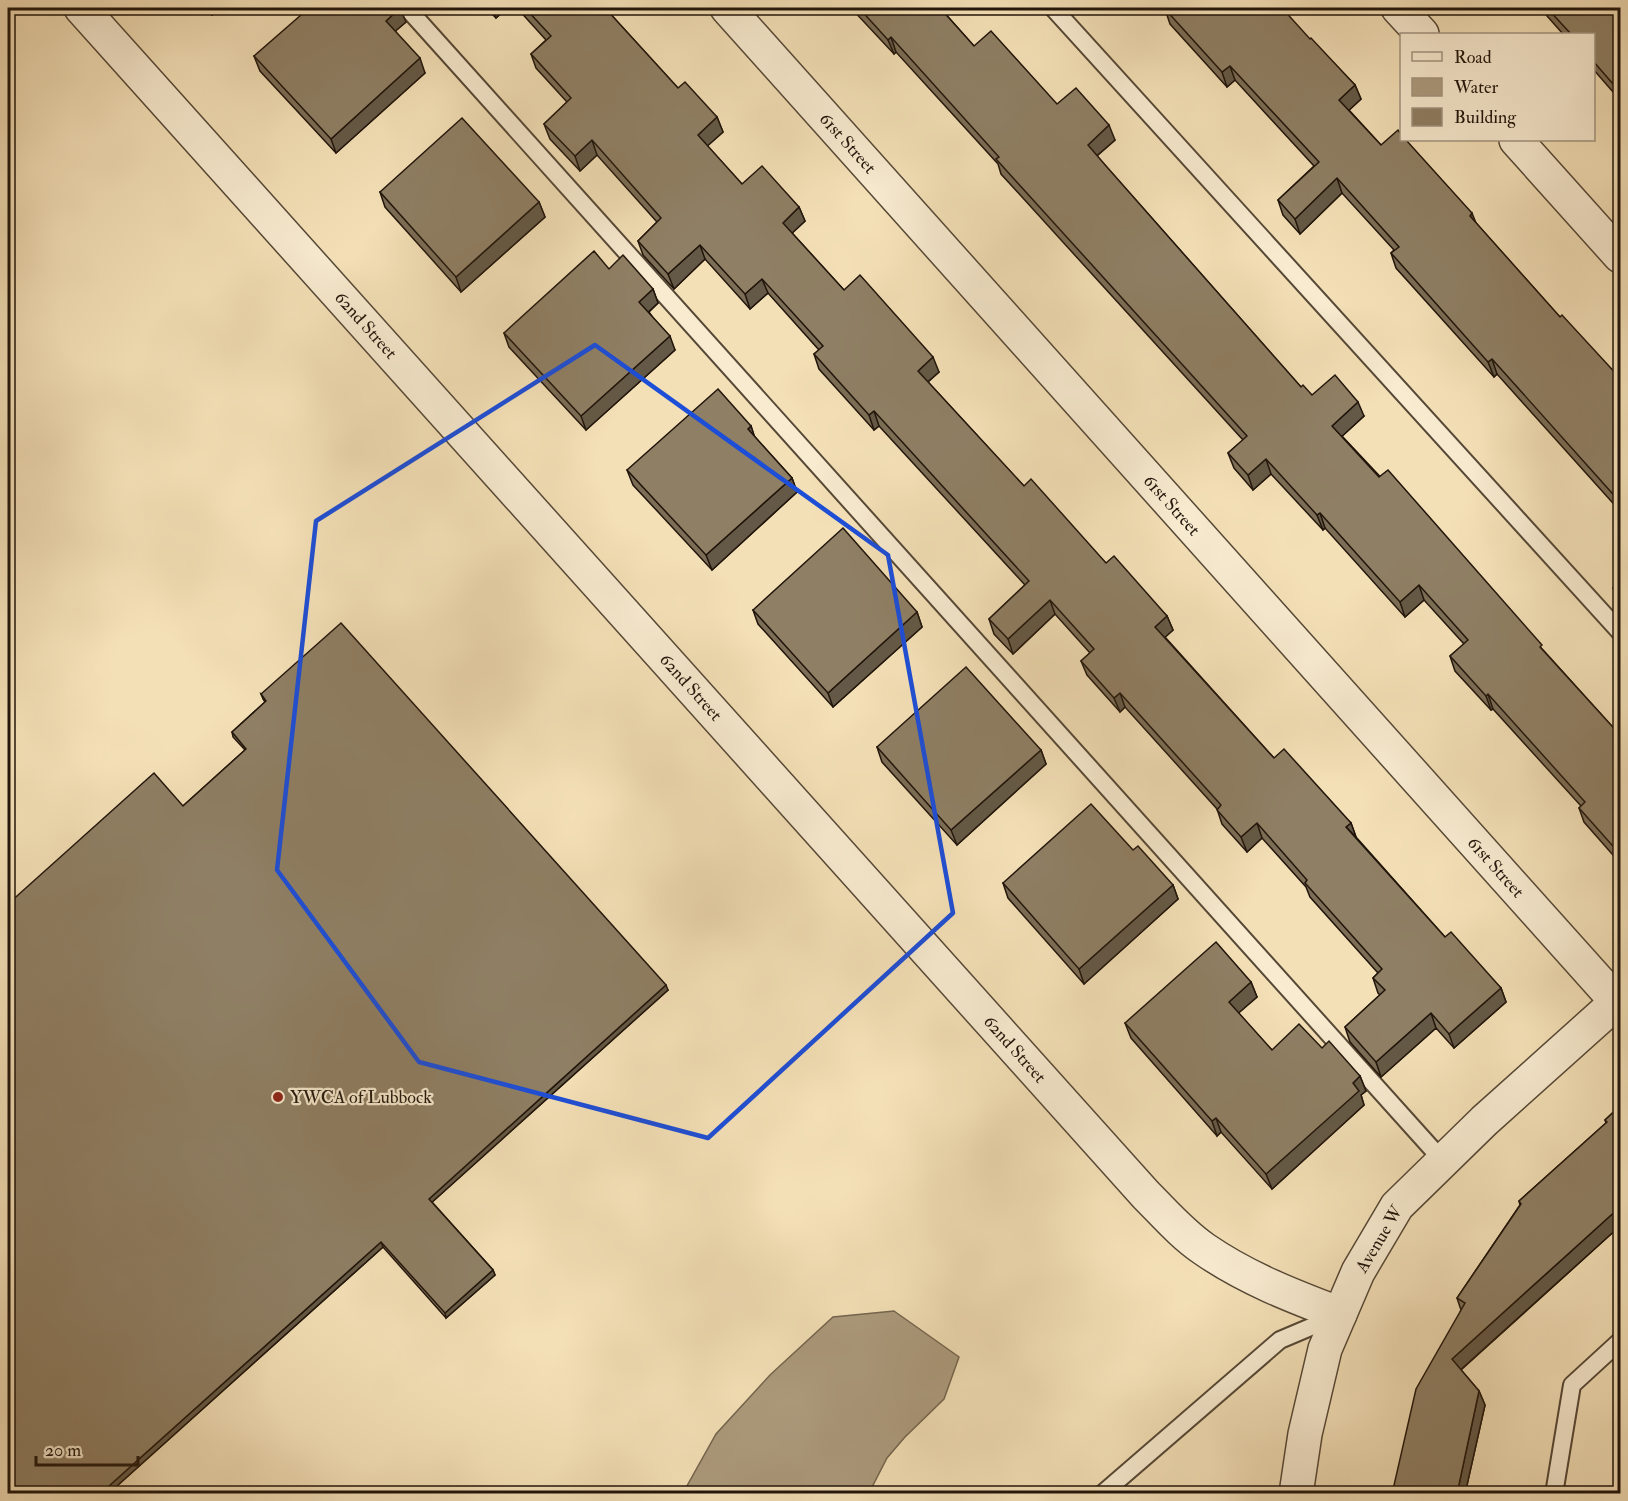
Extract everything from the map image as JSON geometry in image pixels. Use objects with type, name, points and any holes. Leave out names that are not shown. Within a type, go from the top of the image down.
[{"type":"street","name":"62nd Street","points":[[81,8],[1146,1196],[1202,1248],[1283,1293],[1340,1314]]},
{"type":"street","name":"61st Street","points":[[727,8],[1619,1000]]},
{"type":"street","points":[[1398,8],[1421,33]]},
{"type":"street","points":[[1517,141],[1620,256]]},
{"type":"street","name":"Avenue W","points":[[1296,1494],[1305,1434],[1325,1349],[1358,1272],[1397,1206],[1619,1000]]},
{"type":"lane","points":[[407,8],[1443,1161]]},
{"type":"lane","points":[[1053,8],[1620,632]]},
{"type":"lane","points":[[1102,1494],[1280,1340],[1340,1314]]},
{"type":"lane","points":[[1554,1494],[1572,1385],[1620,1341]]},
{"type":"highlighted area","points":[[595,345],[888,555],[953,913],[708,1138],[419,1062],[277,870],[316,521]]},
{"type":"water","points":[[894,1311],[959,1357],[944,1399],[887,1458],[869,1493],[683,1493],[716,1434],[770,1375],[833,1317]]},
{"type":"building","points":[[309,8],[400,8],[386,21],[420,58],[331,139],[254,56]]},
{"type":"building","points":[[525,8],[605,8],[678,88],[685,82],[717,117],[698,135],[742,184],[762,166],[799,207],[783,223],[844,290],[860,275],[933,357],[918,371],[1024,486],[1031,479],[1106,563],[1114,556],[1167,616],[1155,627],[1274,758],[1284,749],[1351,823],[1346,827],[1445,937],[1451,932],[1501,988],[1449,1034],[1431,1013],[1376,1062],[1345,1027],[1385,990],[1373,978],[1382,969],[1305,883],[1307,880],[1257,823],[1241,837],[1217,810],[1221,805],[1120,693],[1114,698],[1081,661],[1094,649],[1050,600],[1008,639],[989,619],[1029,581],[874,411],[869,415],[814,354],[823,346],[762,279],[745,294],[700,245],[668,274],[638,241],[661,218],[592,140],[575,156],[544,124],[571,98],[531,54],[551,36]]},
{"type":"building","points":[[859,8],[940,8],[974,46],[991,31],[1057,104],[1076,88],[1109,125],[1088,145],[1301,387],[1303,385],[1312,395],[1335,375],[1358,402],[1332,426],[1379,477],[1388,470],[1542,645],[1540,647],[1620,735],[1620,854],[1579,808],[1585,802],[1488,694],[1486,696],[1450,656],[1468,640],[1419,585],[1400,602],[1320,513],[1317,515],[1266,459],[1248,475],[1228,453],[1247,436],[996,159],[999,157],[891,37],[888,40]]},
{"type":"building","points":[[1282,8],[1355,85],[1339,100],[1381,145],[1398,130],[1400,141],[1407,141],[1472,213],[1470,216],[1560,317],[1562,315],[1620,378],[1620,502],[1492,359],[1488,362],[1391,253],[1399,247],[1337,178],[1295,219],[1278,200],[1319,162],[1230,66],[1222,72],[1165,9]]},
{"type":"building","points":[[1547,8],[1620,8],[1620,92],[1595,63],[1595,33],[1570,33]]},
{"type":"building","points":[[462,118],[539,202],[456,277],[380,192]]},
{"type":"building","points":[[594,251],[609,269],[623,255],[653,289],[639,302],[670,336],[581,416],[504,333]]},
{"type":"building","points":[[718,389],[751,426],[748,429],[792,478],[706,555],[627,470]]},
{"type":"building","points":[[843,528],[917,612],[828,693],[753,610]]},
{"type":"building","points":[[1620,581],[1620,597],[1613,588]]},
{"type":"building","name":"YWCA of Lubbock","points":[[341,623],[666,985],[429,1199],[493,1270],[445,1313],[381,1242],[100,1494],[8,1494],[8,904],[154,773],[183,806],[246,749],[232,732],[266,701],[261,694]]},
{"type":"building","points":[[966,667],[1041,750],[951,830],[877,747]]},
{"type":"building","points":[[1091,804],[1133,850],[1138,846],[1173,885],[1079,969],[1003,883]]},
{"type":"building","points":[[1216,942],[1251,982],[1229,1002],[1272,1050],[1299,1024],[1322,1048],[1329,1041],[1360,1076],[1353,1083],[1359,1091],[1266,1174],[1216,1118],[1212,1121],[1125,1023]]},
{"type":"building","points":[[1620,1106],[1620,1207],[1452,1359],[1479,1391],[1457,1494],[1392,1494],[1416,1389],[1465,1303],[1457,1298],[1521,1204],[1519,1201],[1607,1122],[1605,1120]]},
{"type":"place","name":"YWCA of Lubbock","points":[[278,1097]]}]
